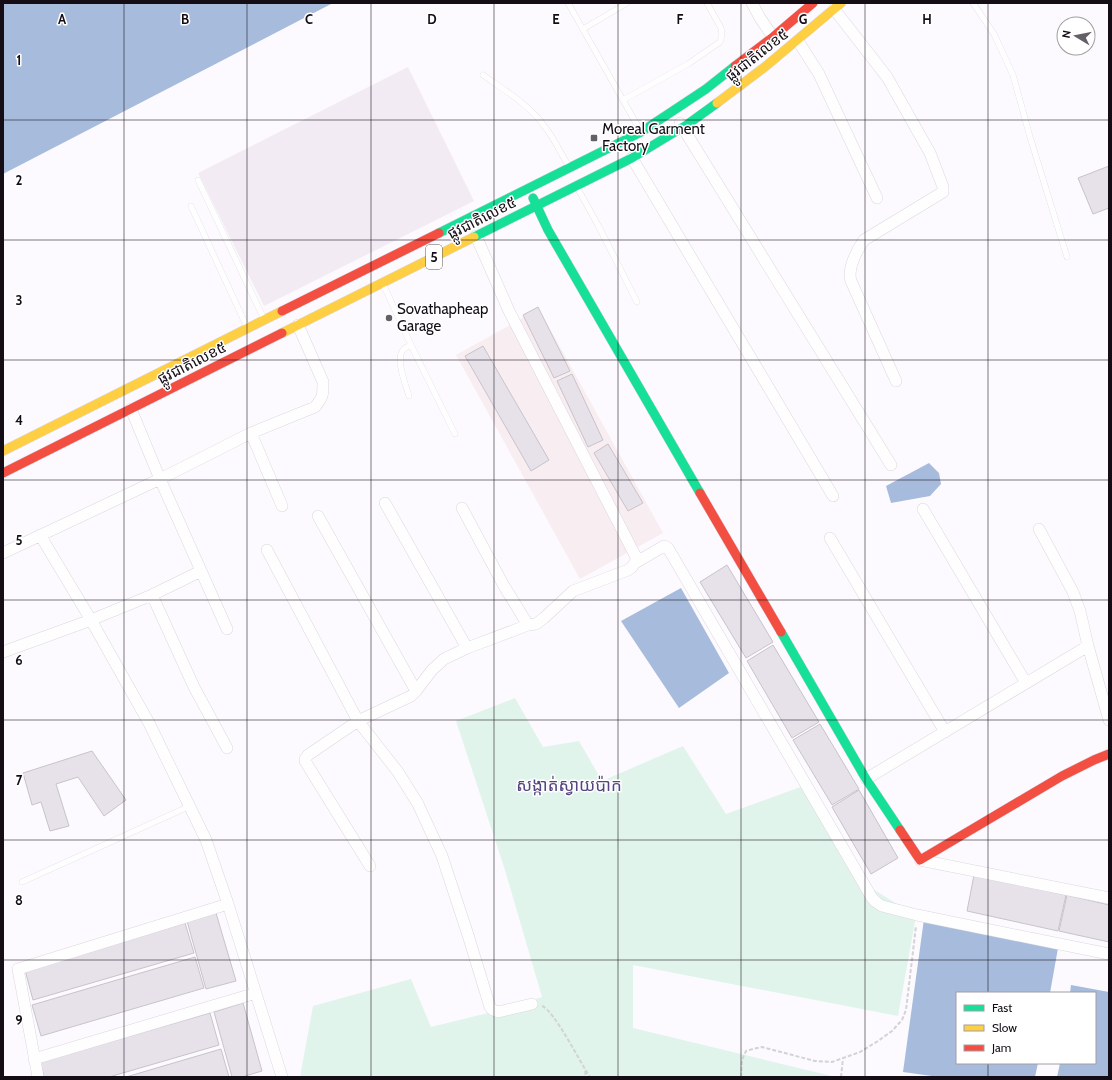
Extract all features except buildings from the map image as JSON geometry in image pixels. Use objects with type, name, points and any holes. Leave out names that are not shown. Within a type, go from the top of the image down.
[{"type":"main road","name":"ផ្លូវជាតិលេខ៥","points":[[3,451],[265,320],[312,307],[382,283],[429,249],[528,189],[641,132],[672,112],[706,89],[813,3]]},
{"type":"main road","name":"ផ្លូវជាតិលេខ៥","points":[[3,473],[298,326],[312,307],[429,249],[476,236],[651,148],[718,102],[798,41],[838,6]]},
{"type":"main road","points":[[528,189],[548,230],[866,779],[920,860],[1062,776],[1109,754]]},
{"type":"street","points":[[752,3],[772,37]]},
{"type":"street","points":[[838,6],[887,77],[930,153],[943,187],[943,192],[864,240],[857,252],[852,266],[851,281],[896,381]]},
{"type":"street","points":[[798,41],[819,74],[877,198]]},
{"type":"street","points":[[672,112],[683,127],[891,465]]},
{"type":"street","points":[[632,158],[834,496]]},
{"type":"street","points":[[370,866],[338,813],[318,784],[305,760],[308,755],[358,721],[411,696],[432,670],[444,659],[467,648],[528,625],[536,624],[573,591],[628,570],[637,559],[509,311],[476,236]]},
{"type":"street","points":[[3,553],[160,479],[252,433],[315,407],[322,399],[323,382],[298,326]]},
{"type":"street","points":[[131,409],[160,479],[228,628]]},
{"type":"street","points":[[252,433],[282,506]]},
{"type":"street","points":[[385,503],[467,648]]},
{"type":"street","points":[[462,508],[504,586],[528,625]]},
{"type":"street","points":[[922,508],[1026,683]]},
{"type":"street","points":[[318,516],[416,691]]},
{"type":"street","points":[[1039,529],[1073,592],[1080,611],[1088,646],[1109,720]]},
{"type":"street","points":[[40,535],[91,620],[149,723],[206,840],[228,904],[282,1077]]},
{"type":"street","points":[[830,538],[945,732]]},
{"type":"street","points":[[634,563],[664,546],[668,548],[872,898],[876,902],[882,906],[917,915],[1109,954]]},
{"type":"street","points":[[267,550],[358,721],[398,772],[418,804],[442,856],[490,1006],[498,1012],[532,1004]]},
{"type":"street","points":[[3,652],[91,620],[152,595],[201,571]]},
{"type":"street","points":[[152,595],[194,686],[227,748]]},
{"type":"street","points":[[866,779],[1088,646]]},
{"type":"street","points":[[920,860],[1109,898]]},
{"type":"street","points":[[38,1077],[18,969],[228,904]]},
{"type":"street","points":[[34,1059],[256,993]]},
{"type":"lane","points":[[568,3],[641,132]]},
{"type":"lane","points":[[583,29],[627,3]]},
{"type":"lane","points":[[623,100],[688,64],[720,42],[722,35],[721,28],[707,3]]},
{"type":"lane","points":[[973,3],[994,34],[1013,75],[1030,137],[1067,257]]},
{"type":"lane","points":[[483,75],[521,103],[545,126],[570,168]]},
{"type":"lane","points":[[198,180],[265,320]]},
{"type":"lane","points":[[576,186],[599,227],[637,302]]},
{"type":"lane","points":[[191,206],[248,329]]},
{"type":"lane","points":[[382,283],[455,434]]},
{"type":"lane","points":[[409,396],[400,360],[403,349],[411,345]]},
{"type":"lane","points":[[22,882],[190,806]]},
{"type":"path","points":[[741,1077],[742,1060],[746,1051],[752,1049],[762,1047],[815,1061],[832,1062],[860,1052],[892,1031],[902,1020],[906,1010],[917,915]]},
{"type":"path","points":[[545,1006],[565,1034],[590,1077]]},
{"type":"path","points":[[842,1077],[843,1058]]},
{"type":"path","points":[[585,1070],[586,1077]]},
{"type":"shaded area","points":[[408,67],[474,201],[264,306],[198,173]]},
{"type":"shaded area","points":[[539,309],[663,533],[580,579],[456,355]]},
{"type":"green space","points":[[515,698],[543,747],[579,741],[602,781],[683,746],[726,814],[803,786],[857,879],[916,916],[898,1016],[633,965],[633,1028],[836,1077],[300,1077],[313,1006],[411,979],[431,1027],[496,1011],[542,997],[505,870],[456,721]]},
{"type":"water","points":[[3,3],[333,3],[3,174]]},
{"type":"water","points":[[929,463],[939,473],[941,484],[930,496],[891,503],[886,486]]},
{"type":"water","points":[[681,588],[729,673],[679,708],[621,621]]},
{"type":"water","points":[[924,919],[1058,948],[1050,992],[956,992],[956,1064],[1038,1064],[1035,1077],[939,1077],[903,1072]]},
{"type":"water","points":[[1071,985],[1109,992],[1109,1077],[1057,1077],[1060,1064],[1096,1064],[1096,992],[1070,992]]},
{"type":"traffic: fast","points":[[439,233],[641,132],[706,89],[735,66]]},
{"type":"traffic: fast","points":[[474,237],[632,158],[688,124],[717,103]]},
{"type":"traffic: fast","points":[[533,198],[548,230],[700,493]]},
{"type":"traffic: fast","points":[[781,632],[866,779],[900,830]]},
{"type":"traffic: slow","points":[[717,103],[766,66],[841,3]]},
{"type":"traffic: slow","points":[[282,333],[474,237]]},
{"type":"traffic: slow","points":[[3,451],[282,311]]},
{"type":"traffic: jam","points":[[735,66],[773,37],[813,3]]},
{"type":"traffic: jam","points":[[282,311],[439,233]]},
{"type":"traffic: jam","points":[[3,473],[282,333]]},
{"type":"traffic: jam","points":[[700,493],[781,632]]},
{"type":"traffic: jam","points":[[900,830],[920,860],[1062,776],[1109,754]]},
{"type":"place","name":"Moreal Garment Factory","points":[[594,138]]},
{"type":"place","name":"Sovathapheap Garage","points":[[389,318]]},
{"type":"district","name":"សង្កាត់ស្វាយប៉ាក","points":[[569,785]]}]
